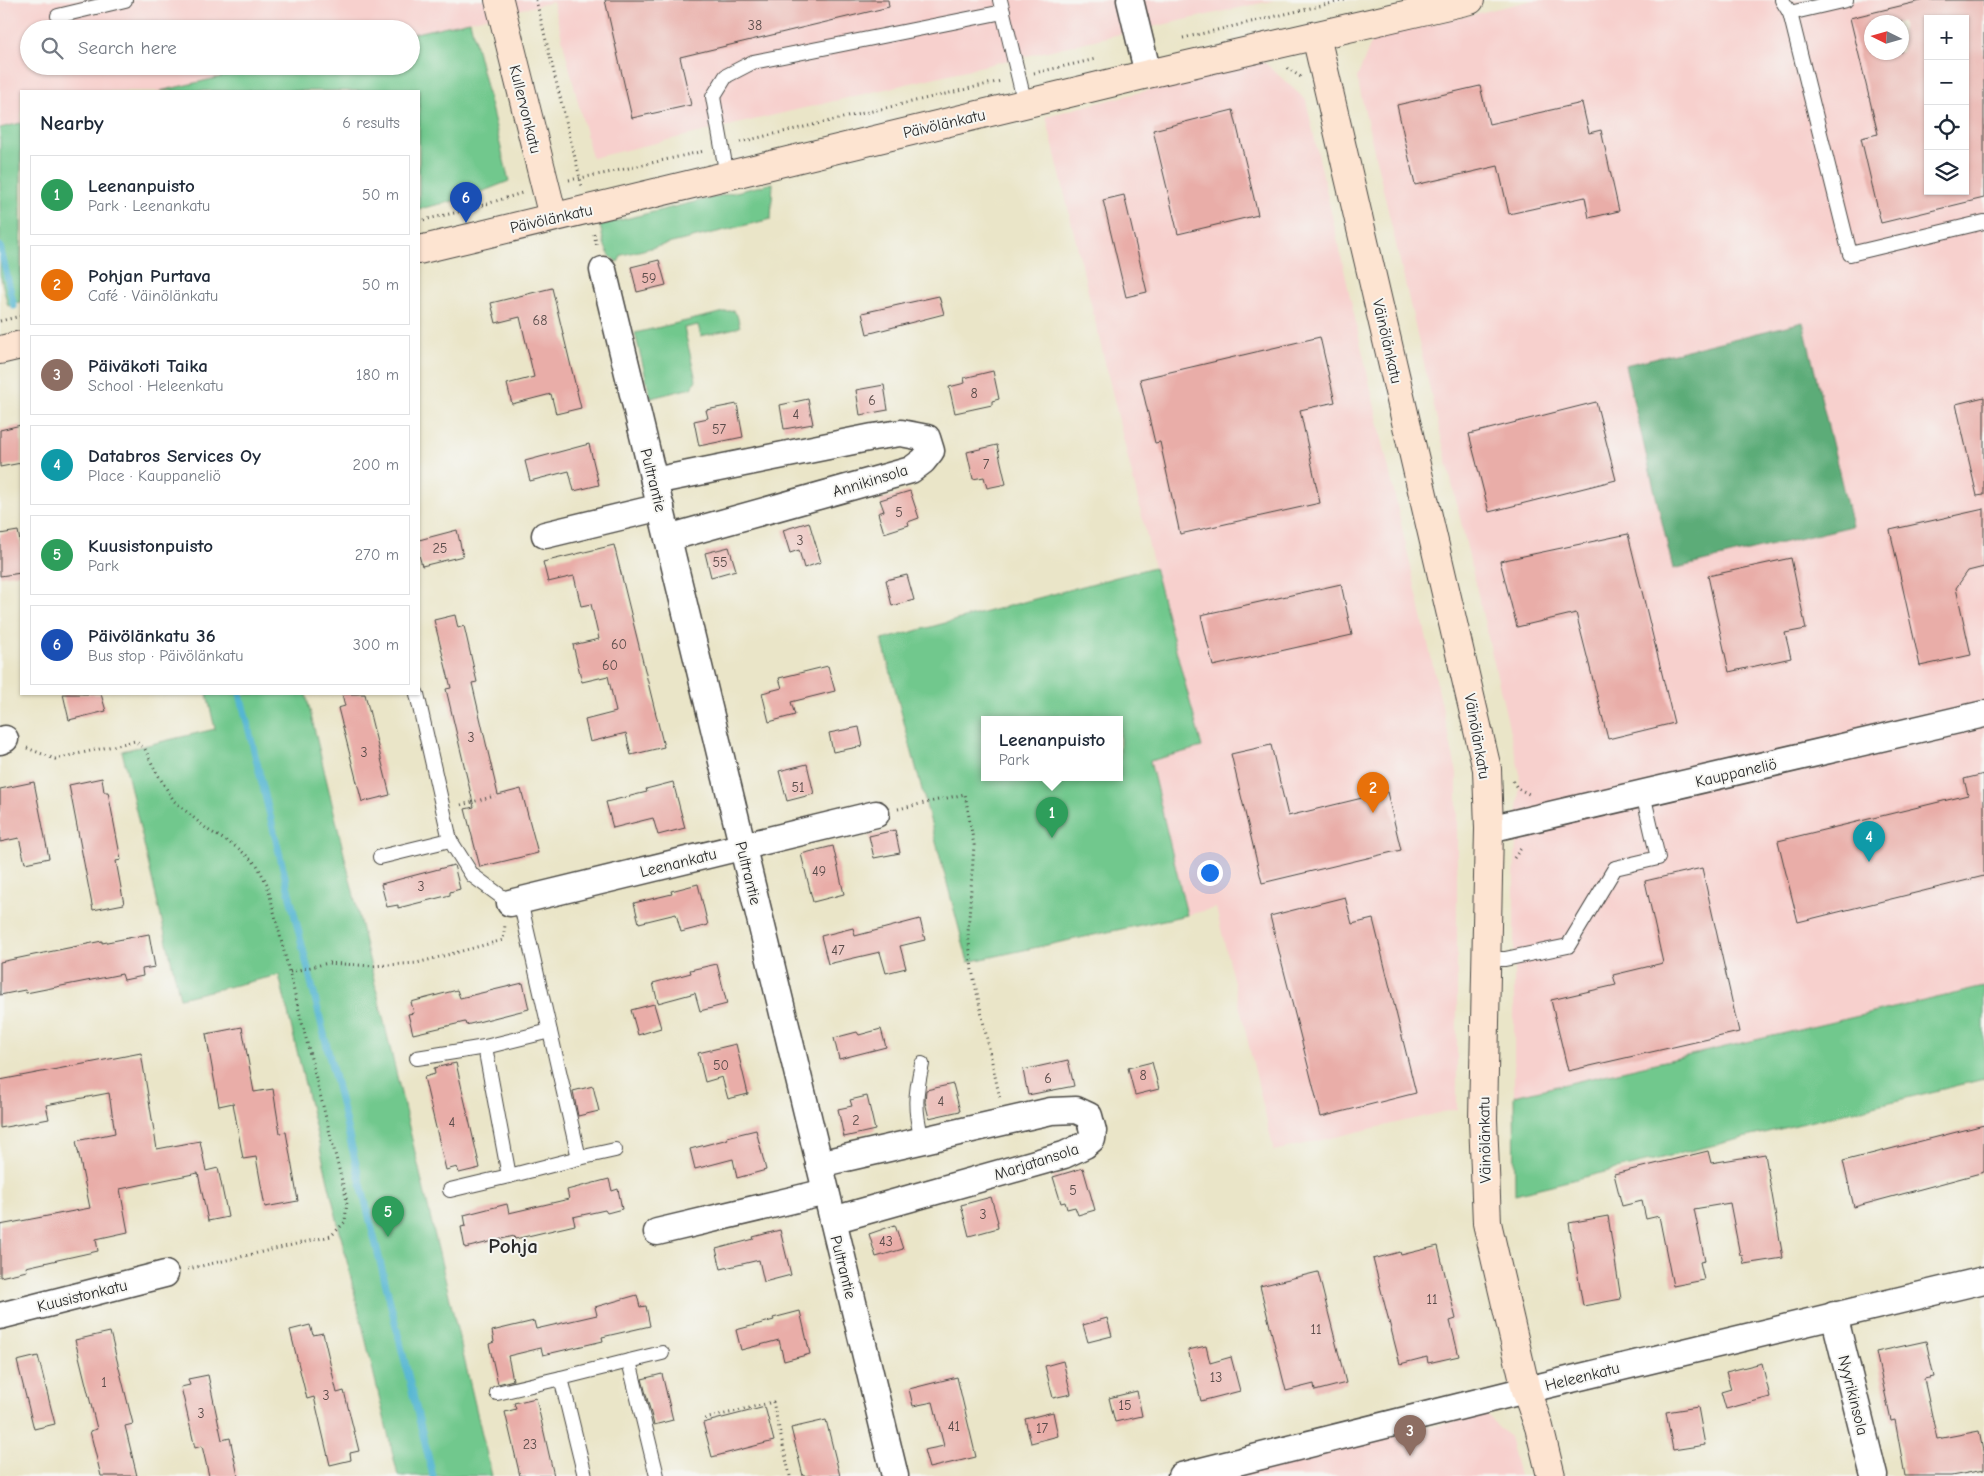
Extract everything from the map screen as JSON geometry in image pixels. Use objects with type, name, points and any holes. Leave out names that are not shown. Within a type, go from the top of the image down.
[{"type":"street","name":"Kullervonkatu","points":[[499,0],[553,218]]},
{"type":"street","points":[[1130,0],[1148,74]]},
{"type":"street","name":"Päivölänkatu","points":[[420,250],[1148,74],[1470,0]]},
{"type":"street","name":"Väinölänkatu","points":[[1316,36],[1487,769],[1489,829],[1483,1119],[1487,1223],[1526,1390],[1539,1427],[1551,1476]]},
{"type":"street","name":"Pultrantie","points":[[603,270],[895,1476]]},
{"type":"street","points":[[0,350],[20,345]]},
{"type":"street","name":"Annikinsola","points":[[654,482],[873,437],[901,433],[927,438],[931,451],[923,461],[911,470],[668,538]]},
{"type":"street","points":[[546,535],[660,507]]},
{"type":"street","name":"Kauppaneliö","points":[[1489,829],[1984,714]]},
{"type":"street","name":"Leenankatu","points":[[515,902],[876,814]]},
{"type":"street","name":"Marjatansola","points":[[819,1164],[1051,1111],[1076,1110],[1089,1116],[1093,1131],[1092,1139],[1085,1145],[1064,1155],[833,1220]]},
{"type":"street","points":[[657,1232],[826,1192]]},
{"type":"street","name":"Kuusistonkatu","points":[[0,1316],[165,1274]]},
{"type":"street","name":"Heleenkatu","points":[[1182,1476],[1526,1390],[1984,1280]]},
{"type":"street","name":"Nyyrikinsola","points":[[1834,1315],[1874,1476]]},
{"type":"lane","points":[[58,16],[125,0]]},
{"type":"lane","points":[[1782,0],[1790,13],[1850,254],[1984,222]]},
{"type":"lane","points":[[1790,13],[1846,0]]},
{"type":"lane","points":[[727,176],[712,97],[726,76],[753,62],[1002,6],[1025,104]]},
{"type":"lane","points":[[417,695],[450,840],[472,875],[515,902],[550,1031],[579,1158]]},
{"type":"lane","points":[[1485,959],[1505,959],[1568,946],[1615,868],[1658,858],[1643,794]]},
{"type":"lane","points":[[380,857],[450,840]]},
{"type":"lane","points":[[417,1058],[485,1047],[550,1031]]},
{"type":"lane","points":[[485,1047],[509,1176]]},
{"type":"lane","points":[[922,1064],[916,1092],[917,1119],[922,1140]]},
{"type":"lane","points":[[450,1190],[615,1150]]},
{"type":"lane","points":[[497,1394],[662,1353]]},
{"type":"lane","points":[[629,1361],[657,1476]]},
{"type":"lane","points":[[561,1378],[585,1476]]},
{"type":"path","points":[[536,0],[603,270]]},
{"type":"path","points":[[1180,39],[1345,0]]},
{"type":"path","points":[[1266,19],[1277,65],[1287,68],[1301,77],[1305,85]]},
{"type":"path","points":[[420,221],[467,210],[545,186],[721,147],[1104,57]]},
{"type":"path","points":[[0,321],[20,316]]},
{"type":"path","points":[[3,740],[55,759],[135,741],[145,749],[174,801],[208,830],[238,848],[257,865],[267,884],[347,1201],[346,1222],[331,1236],[165,1274]]},
{"type":"path","points":[[876,814],[965,794],[974,845],[968,934],[972,970],[1005,1122]]},
{"type":"path","points":[[443,809],[495,796]]},
{"type":"path","points":[[1511,862],[1519,849],[1528,842]]},
{"type":"path","points":[[290,972],[328,963],[372,966],[417,963],[503,940],[515,902]]},
{"type":"path","points":[[705,1419],[773,1402],[790,1476]]},
{"type":"shaded area","points":[[0,0],[1275,0],[1107,37],[592,158],[553,2],[420,32],[420,20],[20,20],[20,75],[230,75],[164,90],[20,90],[20,123],[0,128]]},
{"type":"shaded area","points":[[1533,0],[1984,0],[1984,987],[1514,1096],[1514,878],[1520,774],[1357,78],[1373,38]]},
{"type":"shaded area","points":[[1263,61],[1306,100],[1457,773],[1457,1109],[1274,1151],[1216,908],[1187,915],[1150,761],[1202,747],[1154,567],[1046,116]]},
{"type":"shaded area","points":[[1486,1414],[1509,1437],[1519,1476],[1222,1476]]},
{"type":"green space","points":[[470,21],[509,181],[466,198],[420,209],[420,90],[164,90],[230,75],[420,75],[420,32]]},
{"type":"green space","points":[[20,123],[20,302],[8,306],[0,274],[0,128]]},
{"type":"green space","points":[[773,183],[771,219],[622,255],[618,262],[613,259],[605,246],[600,225]]},
{"type":"green space","points":[[733,310],[737,315],[740,327],[701,336],[698,325],[684,328],[696,380],[691,388],[651,398],[635,333]]},
{"type":"green space","points":[[1803,322],[1852,526],[1673,569],[1625,365]]},
{"type":"green space","points":[[1154,567],[1202,747],[1150,761],[1187,915],[968,962],[882,640]]},
{"type":"green space","points":[[207,695],[306,695],[492,1476],[398,1476],[279,975],[180,998],[122,751],[215,729]]},
{"type":"green space","points":[[1984,987],[1984,1079],[1515,1194],[1514,1096]]},
{"type":"building","points":[[605,0],[888,0],[889,7],[680,57],[691,105],[632,118]]},
{"type":"building","points":[[1925,0],[1984,0],[1984,198],[1881,223],[1861,138],[1878,134],[1850,18]]},
{"type":"building","points":[[1480,86],[1489,124],[1582,103],[1589,133],[1601,130],[1619,211],[1589,218],[1585,197],[1509,214],[1498,166],[1415,185],[1397,105]]},
{"type":"building","points":[[1233,110],[1258,215],[1178,234],[1153,130]]},
{"type":"building","points":[[1124,195],[1147,292],[1126,297],[1103,200]]},
{"type":"building","points":[[659,260],[666,285],[637,292],[631,267]]},
{"type":"building","points":[[552,288],[581,408],[556,414],[551,394],[512,404],[507,384],[534,377],[520,317],[496,323],[491,303]]},
{"type":"building","points":[[939,296],[944,314],[867,334],[862,313]]},
{"type":"building","points":[[1320,337],[1335,402],[1300,410],[1320,503],[1180,534],[1160,442],[1155,443],[1140,379]]},
{"type":"building","points":[[993,371],[999,399],[992,401],[992,405],[955,413],[949,387],[965,383],[964,378]]},
{"type":"building","points":[[884,385],[888,410],[860,415],[856,390]]},
{"type":"building","points":[[1984,397],[1984,495],[1977,496],[1956,404]]},
{"type":"building","points":[[808,399],[813,424],[784,429],[780,405]]},
{"type":"building","points":[[1596,402],[1616,480],[1489,512],[1469,434]]},
{"type":"building","points":[[737,404],[743,437],[699,446],[694,421],[708,418],[706,410]]},
{"type":"building","points":[[20,425],[20,463],[0,467],[0,430]]},
{"type":"building","points":[[589,444],[599,485],[574,491],[569,471],[530,481],[525,461]]},
{"type":"building","points":[[997,445],[1006,484],[987,488],[984,477],[973,479],[967,452]]},
{"type":"building","points":[[910,491],[919,518],[908,522],[909,525],[884,533],[878,513],[884,511],[880,500]]},
{"type":"building","points":[[1984,509],[1984,567],[1968,571],[1956,588],[1971,655],[1920,666],[1890,530]]},
{"type":"building","points":[[809,522],[821,562],[804,568],[799,550],[790,553],[783,530]]},
{"type":"building","points":[[457,530],[463,556],[422,566],[420,540]]},
{"type":"building","points":[[18,531],[20,541],[20,573],[0,576],[0,534]]},
{"type":"building","points":[[1628,534],[1674,723],[1608,739],[1576,613],[1517,627],[1500,561]]},
{"type":"building","points":[[614,545],[664,747],[631,755],[626,733],[590,742],[585,720],[616,712],[608,676],[582,682],[573,645],[599,639],[591,604],[581,606],[574,576],[548,582],[543,562]]},
{"type":"building","points":[[729,547],[736,570],[711,577],[705,553]]},
{"type":"building","points":[[1791,558],[1806,629],[1785,633],[1791,658],[1729,672],[1708,576]]},
{"type":"building","points":[[907,575],[914,600],[892,606],[886,580]]},
{"type":"building","points":[[1341,584],[1352,635],[1213,666],[1201,615]]},
{"type":"building","points":[[455,615],[458,628],[464,626],[477,682],[472,683],[498,795],[521,789],[538,853],[480,867],[465,809],[474,807],[446,689],[451,688],[434,620]]},
{"type":"building","points":[[828,666],[835,691],[791,702],[795,715],[769,722],[762,693],[782,688],[779,678]]},
{"type":"building","points":[[63,695],[101,695],[106,711],[69,720]]},
{"type":"building","points":[[342,695],[365,695],[390,795],[362,802],[338,708],[345,706]]},
{"type":"building","points":[[859,727],[863,746],[833,752],[829,733]]},
{"type":"building","points":[[1271,745],[1288,816],[1387,792],[1401,850],[1262,883],[1231,754]]},
{"type":"building","points":[[807,764],[814,794],[787,801],[779,771]]},
{"type":"building","points":[[1984,774],[1984,876],[1798,922],[1778,841],[1968,795],[1964,779]]},
{"type":"building","points":[[102,778],[104,792],[108,792],[121,860],[116,861],[124,904],[93,910],[69,785]]},
{"type":"building","points":[[34,782],[49,858],[25,863],[19,838],[0,842],[0,789]]},
{"type":"building","points":[[673,782],[685,828],[658,835],[653,818],[613,828],[606,802],[647,792],[646,789]]},
{"type":"building","points":[[895,830],[900,853],[874,858],[869,836]]},
{"type":"building","points":[[833,846],[844,894],[813,902],[801,854]]},
{"type":"building","points":[[454,865],[460,889],[450,892],[450,895],[398,908],[398,905],[387,907],[381,884]]},
{"type":"building","points":[[1702,868],[1739,1032],[1568,1071],[1551,1000],[1616,985],[1613,975],[1663,963],[1645,881]]},
{"type":"building","points":[[698,884],[708,925],[681,932],[676,914],[639,923],[634,903],[672,894],[671,891]]},
{"type":"building","points":[[1345,897],[1352,924],[1373,919],[1416,1093],[1321,1117],[1270,916]]},
{"type":"building","points":[[920,919],[925,940],[900,946],[906,968],[886,973],[880,952],[828,964],[821,936],[853,928],[855,936]]},
{"type":"building","points":[[149,934],[155,967],[142,969],[143,976],[124,980],[122,974],[26,993],[25,990],[0,995],[0,962],[102,941],[102,943]]},
{"type":"building","points":[[717,964],[727,1004],[700,1011],[695,993],[658,1003],[653,983],[691,973],[690,970]]},
{"type":"building","points":[[523,983],[529,1009],[466,1025],[465,1022],[413,1034],[408,1014],[414,1013],[411,1002],[457,990],[460,998]]},
{"type":"building","points":[[654,1004],[661,1028],[638,1035],[631,1010]]},
{"type":"building","points":[[242,1027],[254,1092],[273,1089],[280,1133],[286,1132],[298,1201],[265,1207],[256,1157],[243,1159],[233,1103],[219,1106],[206,1034]]},
{"type":"building","points":[[881,1029],[886,1047],[839,1059],[834,1038],[857,1032],[859,1035]]},
{"type":"building","points":[[736,1044],[748,1094],[728,1099],[722,1077],[705,1082],[698,1053]]},
{"type":"building","points":[[141,1053],[157,1149],[200,1141],[206,1171],[218,1168],[228,1217],[208,1221],[198,1173],[120,1189],[128,1232],[96,1239],[98,1251],[26,1267],[27,1271],[0,1277],[0,1225],[90,1208],[76,1141],[115,1133],[109,1093],[46,1105],[49,1119],[0,1128],[0,1080]]},
{"type":"building","points":[[1068,1060],[1074,1086],[1028,1095],[1023,1070]]},
{"type":"building","points":[[1152,1062],[1159,1089],[1135,1095],[1128,1068]]},
{"type":"building","points":[[456,1063],[480,1168],[459,1173],[457,1167],[446,1170],[424,1077],[435,1074],[434,1068]]},
{"type":"building","points":[[953,1084],[960,1111],[929,1118],[925,1102],[926,1090]]},
{"type":"building","points":[[593,1086],[599,1111],[578,1116],[573,1091]]},
{"type":"building","points":[[867,1096],[875,1130],[844,1137],[838,1109],[852,1106],[850,1100]]},
{"type":"building","points":[[1984,1125],[1984,1172],[1854,1207],[1843,1161]]},
{"type":"building","points":[[756,1130],[766,1170],[737,1178],[733,1159],[695,1169],[690,1149]]},
{"type":"building","points":[[1708,1151],[1711,1163],[1765,1154],[1783,1258],[1744,1264],[1742,1255],[1740,1255],[1730,1203],[1694,1209],[1705,1261],[1700,1262],[1704,1280],[1673,1286],[1659,1216],[1646,1219],[1642,1201],[1622,1206],[1614,1174]]},
{"type":"building","points":[[1083,1168],[1095,1210],[1078,1215],[1075,1207],[1067,1209],[1065,1202],[1061,1203],[1053,1177]]},
{"type":"building","points":[[609,1179],[612,1191],[618,1189],[622,1209],[607,1213],[605,1210],[573,1217],[575,1225],[515,1239],[514,1236],[465,1248],[461,1227],[466,1226],[464,1215],[507,1204],[509,1213],[569,1199],[567,1190]]},
{"type":"building","points":[[991,1197],[998,1228],[969,1236],[961,1205]]},
{"type":"building","points":[[1608,1216],[1621,1299],[1583,1306],[1569,1223]]},
{"type":"building","points":[[895,1225],[903,1249],[876,1257],[869,1234]]},
{"type":"building","points":[[780,1230],[791,1275],[764,1282],[759,1260],[721,1269],[716,1249]]},
{"type":"building","points":[[1438,1246],[1456,1319],[1450,1321],[1459,1356],[1428,1363],[1427,1357],[1400,1364],[1373,1259],[1400,1252],[1401,1255]]},
{"type":"building","points":[[1318,1272],[1346,1383],[1315,1391],[1314,1384],[1286,1391],[1260,1286]]},
{"type":"building","points":[[637,1295],[640,1307],[646,1306],[650,1326],[602,1337],[603,1341],[543,1355],[541,1348],[508,1356],[513,1380],[498,1384],[489,1344],[494,1342],[492,1331],[534,1321],[536,1329],[597,1315],[595,1307]]},
{"type":"building","points":[[800,1311],[810,1354],[784,1361],[779,1340],[741,1350],[736,1330]]},
{"type":"building","points":[[1107,1318],[1112,1336],[1088,1342],[1083,1325]]},
{"type":"building","points":[[310,1325],[313,1335],[323,1333],[337,1393],[344,1391],[359,1451],[350,1453],[351,1460],[330,1465],[314,1397],[307,1399],[290,1330]]},
{"type":"building","points":[[110,1332],[133,1424],[125,1426],[137,1476],[101,1476],[90,1431],[97,1429],[75,1340]]},
{"type":"building","points":[[1926,1341],[1934,1377],[1924,1379],[1937,1439],[1979,1431],[1984,1456],[1984,1470],[1951,1476],[1905,1476],[1895,1420],[1891,1421],[1876,1352]]},
{"type":"building","points":[[1206,1346],[1210,1363],[1231,1357],[1240,1391],[1201,1401],[1188,1350]]},
{"type":"building","points":[[38,1356],[55,1424],[34,1429],[17,1361]]},
{"type":"building","points":[[1063,1361],[1071,1394],[1053,1398],[1045,1366]]},
{"type":"building","points":[[1762,1363],[1770,1397],[1726,1409],[1721,1392],[1731,1389],[1726,1372]]},
{"type":"building","points":[[662,1374],[673,1420],[654,1425],[642,1379]]},
{"type":"building","points":[[208,1375],[222,1440],[230,1438],[238,1476],[209,1476],[202,1446],[195,1448],[181,1387],[190,1385],[188,1379]]},
{"type":"building","points":[[957,1377],[976,1457],[929,1468],[924,1450],[944,1446],[933,1402],[913,1406],[909,1389]]},
{"type":"building","points":[[1137,1391],[1142,1416],[1115,1422],[1109,1398]]},
{"type":"building","points":[[536,1398],[554,1476],[520,1476],[505,1412],[516,1409],[514,1403]]},
{"type":"building","points":[[765,1407],[774,1441],[712,1457],[703,1423]]},
{"type":"building","points":[[1698,1407],[1705,1445],[1673,1450],[1666,1412]]},
{"type":"building","points":[[1053,1412],[1058,1436],[1031,1443],[1025,1419]]},
{"type":"building","points":[[826,1420],[840,1476],[803,1476],[791,1428]]},
{"type":"waterway","points":[[0,246],[14,306]]},
{"type":"waterway","points":[[240,695],[433,1476]]},
{"type":"place","name":"Päivölänkatu 36","points":[[466,223]]},
{"type":"place","name":"Pohjan Purtava","points":[[1373,813]]},
{"type":"place","name":"Leenanpuisto","points":[[1052,838]]},
{"type":"place","name":"Databros Services Oy","points":[[1869,862]]},
{"type":"place","name":"Kuusistonpuisto","points":[[388,1237]]},
{"type":"place","name":"Päiväkoti Taika","points":[[1410,1456]]},
{"type":"district","name":"Pohja","points":[[513,1246]]}]
